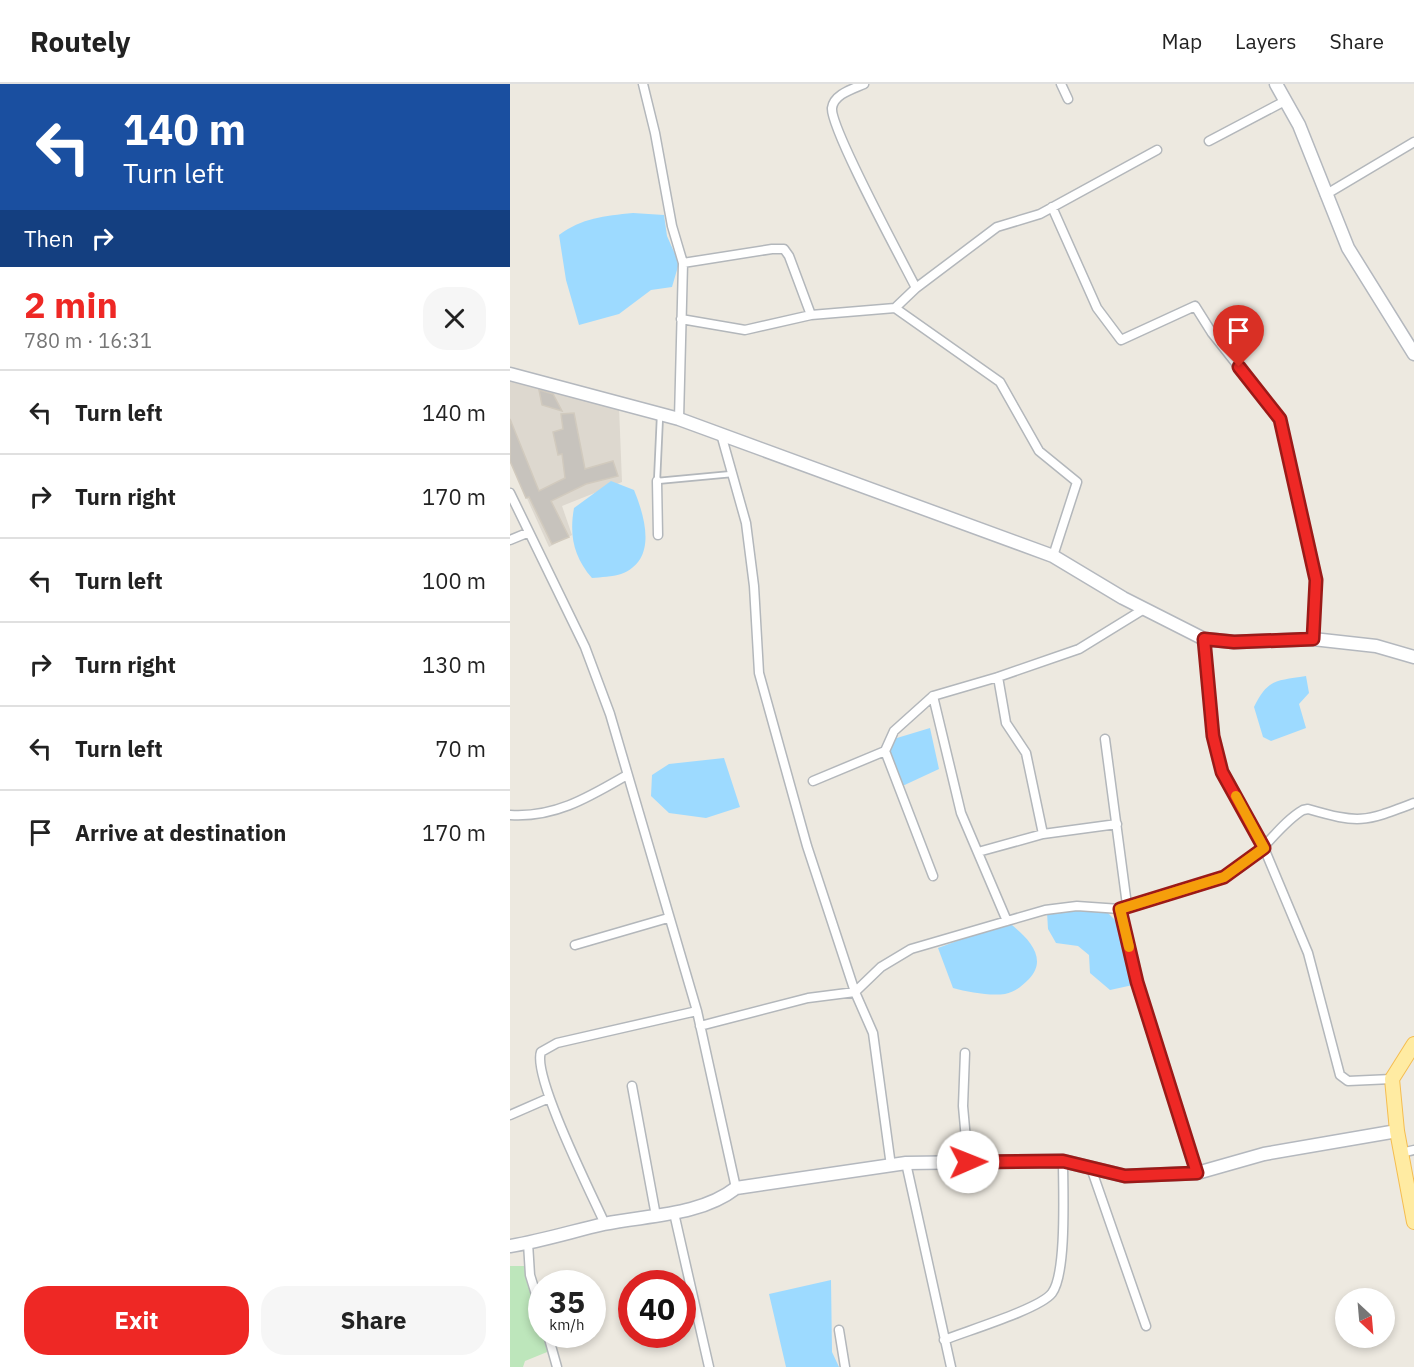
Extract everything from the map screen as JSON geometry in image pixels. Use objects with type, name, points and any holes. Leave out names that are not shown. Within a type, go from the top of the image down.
[{"type":"main road","points":[[1414,1044],[1392,1079],[1396,1131],[1408,1152],[1414,1222]]},
{"type":"street","points":[[644,84],[656,133],[668,210],[683,263],[678,419]]},
{"type":"street","points":[[864,84],[841,95],[835,101],[832,106],[834,121],[916,288]]},
{"type":"street","points":[[1061,84],[1068,99]]},
{"type":"street","points":[[1276,84],[1299,125],[1348,248],[1414,354]]},
{"type":"street","points":[[1209,141],[1285,101]]},
{"type":"street","points":[[1325,195],[1414,142]]},
{"type":"street","points":[[681,319],[745,330],[811,315],[895,308],[916,288],[997,227],[1031,218],[1157,150]]},
{"type":"street","points":[[1053,207],[1097,308],[1121,340],[1195,306],[1212,333],[1280,419],[1316,580],[1313,639]]},
{"type":"street","points":[[683,263],[784,249],[789,256],[811,315]]},
{"type":"street","points":[[895,308],[1000,382],[1039,451],[1077,482],[1053,556]]},
{"type":"street","points":[[510,374],[678,419],[1053,556],[1144,609],[1204,639],[1234,642],[1313,639],[1376,646],[1414,657]]},
{"type":"street","points":[[721,434],[746,523],[754,586],[759,673],[807,846],[855,992],[867,1014],[878,1049],[891,1166]]},
{"type":"street","points":[[657,481],[658,535]]},
{"type":"street","points":[[510,493],[527,533],[585,647],[610,714],[697,1011],[736,1188]]},
{"type":"street","points":[[510,540],[527,533]]},
{"type":"street","points":[[813,781],[885,751],[894,731],[933,696],[998,677],[1079,649],[1144,609]]},
{"type":"street","points":[[1204,639],[1213,736],[1222,772],[1264,848],[1308,953],[1340,1075],[1348,1081],[1392,1079]]},
{"type":"street","points":[[998,677],[1006,723],[1026,753],[1043,834]]},
{"type":"street","points":[[933,696],[961,813],[1007,921]]},
{"type":"street","points":[[1105,740],[1117,824],[1124,907],[1137,982],[1197,1173]]},
{"type":"street","points":[[885,751],[933,876]]},
{"type":"street","points":[[510,815],[531,816],[568,807],[627,775]]},
{"type":"street","points":[[700,1026],[808,998],[855,992],[881,967],[911,949],[1045,910],[1077,906],[1124,907],[1224,877],[1264,848],[1303,810],[1308,809],[1356,821],[1379,817],[1414,804]]},
{"type":"street","points":[[978,852],[1043,834],[1117,824]]},
{"type":"street","points":[[575,945],[668,918]]},
{"type":"street","points":[[605,1224],[549,1098],[539,1065],[542,1052],[547,1048],[666,1016],[697,1011]]},
{"type":"street","points":[[965,1053],[963,1106],[968,1162]]},
{"type":"street","points":[[632,1086],[656,1216]]},
{"type":"street","points":[[510,1115],[549,1098]]},
{"type":"street","points":[[510,1246],[605,1224],[674,1213],[723,1198],[736,1188],[906,1163],[1063,1161],[1125,1176],[1197,1173],[1264,1154],[1396,1131]]},
{"type":"street","points":[[944,1340],[1034,1305],[1052,1293],[1056,1286],[1062,1243],[1063,1161]]},
{"type":"street","points":[[906,1163],[951,1367]]},
{"type":"street","points":[[1091,1168],[1146,1326]]},
{"type":"street","points":[[674,1213],[709,1367]]},
{"type":"street","points":[[528,1243],[530,1270]]},
{"type":"street","points":[[839,1330],[845,1367]]},
{"type":"street","points":[[552,1348],[557,1367]]},
{"type":"lane","points":[[660,414],[657,481],[732,474]]},
{"type":"shaded area","points":[[510,380],[619,407],[622,482],[562,506],[572,535],[549,547],[510,461]]},
{"type":"green space","points":[[510,1266],[531,1266],[532,1270],[528,1270],[528,1348],[557,1348],[525,1361],[523,1367],[510,1367]]},
{"type":"water","points":[[633,213],[664,215],[667,236],[679,263],[672,287],[651,290],[619,314],[579,325],[566,280],[559,235],[585,221]]},
{"type":"water","points":[[611,481],[634,490],[642,513],[646,537],[644,548],[640,559],[633,567],[621,574],[592,578],[574,546],[572,528],[574,508]]},
{"type":"water","points":[[1306,676],[1309,693],[1299,704],[1306,728],[1271,741],[1263,737],[1254,707],[1259,698],[1274,682]]},
{"type":"water","points":[[930,728],[939,769],[896,789],[887,741]]},
{"type":"water","points":[[724,758],[740,807],[706,818],[669,813],[651,796],[652,775],[669,764]]},
{"type":"water","points":[[1090,910],[1107,912],[1116,921],[1133,985],[1110,990],[1090,973],[1089,955],[1078,946],[1056,943],[1048,929],[1047,912]]},
{"type":"water","points":[[1008,922],[1028,940],[1036,955],[1035,971],[1029,979],[1012,992],[1005,994],[979,993],[953,988],[938,948]]},
{"type":"water","points":[[831,1280],[832,1352],[839,1367],[786,1367],[769,1294]]},
{"type":"building","points":[[539,390],[553,394],[562,411],[542,405]]},
{"type":"building","points":[[574,413],[585,469],[613,461],[618,476],[586,484],[551,501],[569,537],[552,544],[529,497],[526,498],[510,461],[510,419],[539,491],[565,478],[562,454],[558,455],[553,432],[563,429],[561,414]]},
{"type":"slow traffic","points":[[1129,947],[1120,909],[1224,877],[1264,848],[1236,796]]},
{"type":"route","points":[[968,1162],[1063,1161],[1125,1176],[1197,1173],[1137,982],[1120,909],[1224,877],[1264,848],[1222,772],[1213,736],[1204,639],[1234,642],[1313,639],[1316,580],[1280,419],[1239,367]]}]
